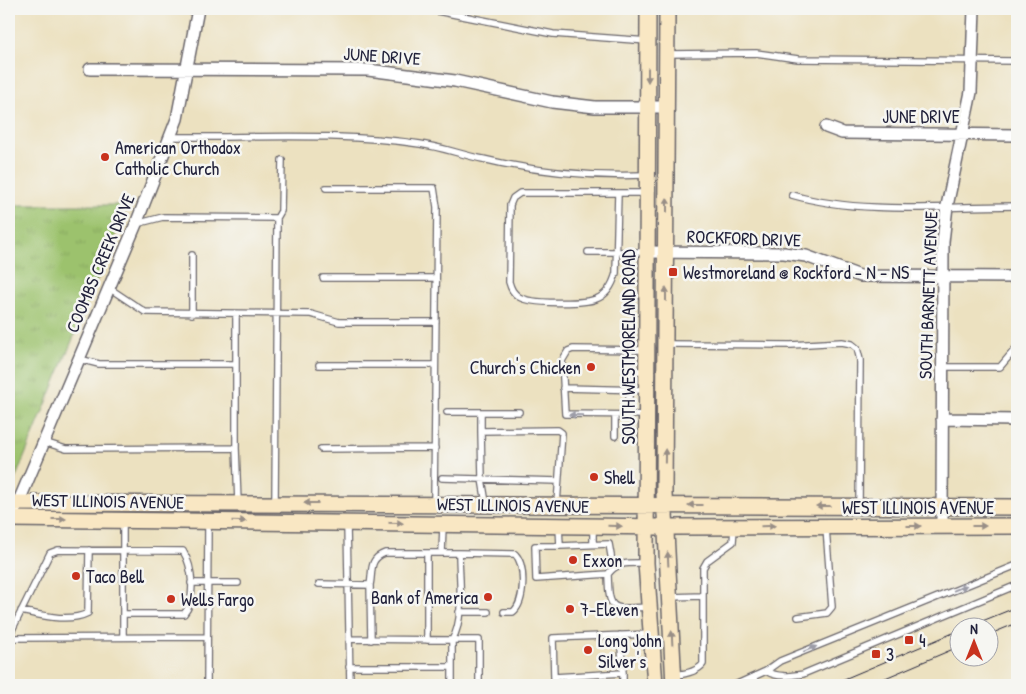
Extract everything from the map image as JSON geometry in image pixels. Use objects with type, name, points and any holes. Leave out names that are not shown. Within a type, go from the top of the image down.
[{"type":"main road","name":"SOUTH WESTMORELAND ROAD","points":[[648,9],[646,562],[654,685]]},
{"type":"main road","name":"SOUTH WESTMORELAND ROAD","points":[[667,9],[668,107],[664,505],[673,680]]},
{"type":"main road","name":"WEST ILLINOIS AVENUE","points":[[13,503],[347,502],[1017,507]]},
{"type":"main road","points":[[347,502],[347,522]]},
{"type":"main road","points":[[208,503],[208,521]]},
{"type":"main road","name":"WEST ILLINOIS AVENUE","points":[[9,520],[559,524],[666,527],[826,525],[1017,526]]},
{"type":"street","name":"COOMBS CREEK DRIVE","points":[[9,520],[13,503],[44,442],[136,224],[177,119],[198,9]]},
{"type":"street","name":"SOUTH BARNETT AVENUE","points":[[942,526],[942,277],[947,206],[964,134],[974,60],[974,9]]},
{"type":"street","name":"JUNE DRIVE","points":[[90,69],[368,70],[455,81],[552,102],[595,107],[668,107]]},
{"type":"street","name":"JUNE DRIVE","points":[[826,127],[842,133],[1017,135]]},
{"type":"street","name":"ROCKFORD DRIVE","points":[[647,252],[667,254],[784,253],[806,256],[860,276],[1017,277]]},
{"type":"street","points":[[942,419],[1017,420]]},
{"type":"lane","points":[[428,9],[553,34],[648,41]]},
{"type":"lane","points":[[667,54],[756,53],[798,59],[1017,60]]},
{"type":"lane","points":[[170,137],[368,138],[422,144],[484,160],[545,171],[591,175],[648,175]]},
{"type":"lane","points":[[274,503],[277,218],[281,211],[282,160]]},
{"type":"lane","points":[[326,188],[434,188],[437,207],[434,503]]},
{"type":"lane","points":[[618,194],[616,273],[612,284],[597,299],[586,301],[533,301],[521,298],[512,292],[509,282],[510,205],[513,198],[520,193],[648,193]]},
{"type":"lane","points":[[792,195],[820,203],[866,206],[1017,206]]},
{"type":"lane","points":[[136,224],[163,217],[277,218]]},
{"type":"lane","points":[[588,252],[647,252]]},
{"type":"lane","points":[[192,255],[192,314]]},
{"type":"lane","points":[[323,278],[436,278]]},
{"type":"lane","points":[[109,288],[145,312],[311,314],[339,322],[436,322]]},
{"type":"lane","points":[[236,314],[238,503]]},
{"type":"lane","points":[[666,344],[790,345],[842,342],[852,344],[857,348],[860,360],[859,506]]},
{"type":"lane","points":[[942,366],[1000,367],[1017,347]]},
{"type":"lane","points":[[647,350],[573,349],[568,351],[562,361],[564,412],[566,414],[647,415]]},
{"type":"lane","points":[[629,350],[629,415]]},
{"type":"lane","points":[[79,359],[99,364],[236,364]]},
{"type":"lane","points":[[319,365],[435,365]]},
{"type":"lane","points":[[629,371],[647,371]]},
{"type":"lane","points":[[563,388],[647,390]]},
{"type":"lane","points":[[447,412],[519,412]]},
{"type":"lane","points":[[481,412],[482,479],[486,503]]},
{"type":"lane","points":[[614,415],[615,436]]},
{"type":"lane","points":[[480,431],[558,430],[562,433],[557,504]]},
{"type":"lane","points":[[44,442],[66,450],[236,448]]},
{"type":"lane","points":[[321,449],[434,448]]},
{"type":"lane","points":[[442,478],[558,481]]},
{"type":"lane","points":[[123,520],[123,637]]},
{"type":"lane","points":[[207,685],[208,521]]},
{"type":"lane","points":[[347,522],[350,685]]},
{"type":"lane","points":[[442,553],[443,523]]},
{"type":"lane","points":[[559,524],[560,546]]},
{"type":"lane","points":[[593,525],[594,544]]},
{"type":"lane","points":[[798,617],[827,614],[832,607],[826,525]]},
{"type":"lane","points":[[673,680],[703,664],[703,568],[707,561],[733,542],[734,526]]},
{"type":"lane","points":[[608,574],[536,579],[535,546],[609,544],[613,568]]},
{"type":"lane","points":[[123,614],[184,614],[189,608],[191,583],[189,565],[183,551],[58,550],[50,553],[9,637],[207,637]]},
{"type":"lane","points":[[21,611],[50,617],[70,617],[88,613],[89,550]]},
{"type":"lane","points":[[372,640],[370,585],[373,561],[384,553],[515,554],[521,563],[519,604],[513,612],[504,612]]},
{"type":"lane","points":[[427,640],[428,553]]},
{"type":"lane","points":[[452,685],[452,640],[457,632],[459,612],[459,553]]},
{"type":"lane","points":[[646,562],[621,563],[613,568],[608,574],[609,601],[612,606],[621,608],[650,607]]},
{"type":"lane","points":[[735,685],[766,671],[780,661],[1017,565]]},
{"type":"lane","points":[[191,583],[238,583]]},
{"type":"lane","points":[[319,584],[370,585]]},
{"type":"lane","points":[[766,671],[772,675],[788,676],[803,674],[1017,585]]},
{"type":"lane","points":[[670,596],[702,596]]},
{"type":"lane","points":[[459,612],[488,612]]},
{"type":"lane","points":[[623,673],[554,676],[553,638],[651,634]]},
{"type":"lane","points":[[620,635],[623,685]]},
{"type":"lane","points":[[349,639],[479,640],[479,685]]},
{"type":"lane","points":[[349,666],[452,667]]},
{"type":"lane","points":[[753,677],[757,685]]},
{"type":"green space","points":[[9,205],[128,205],[11,489],[9,489]]},
{"type":"tram line","points":[[995,616],[1017,607]]},
{"type":"tram line","points":[[998,631],[1017,623]]},
{"type":"tram line","points":[[830,685],[948,635]]},
{"type":"tram line","points":[[869,685],[948,651]]},
{"type":"place","name":"American Orthodox Catholic Church","points":[[105,157]]},
{"type":"place","name":"Westmoreland @ Rockford - N - NS","points":[[673,272]]},
{"type":"place","name":"Church's Chicken","points":[[591,367]]},
{"type":"place","name":"Shell","points":[[594,477]]},
{"type":"place","name":"Exxon","points":[[573,560]]},
{"type":"place","name":"Taco Bell","points":[[76,576]]},
{"type":"place","name":"Bank of America","points":[[488,597]]},
{"type":"place","name":"Wells Fargo","points":[[171,599]]},
{"type":"place","name":"7-Eleven","points":[[570,609]]},
{"type":"place","name":"4","points":[[909,640]]},
{"type":"place","name":"Long John Silver's","points":[[588,650]]},
{"type":"place","name":"3","points":[[876,654]]}]
